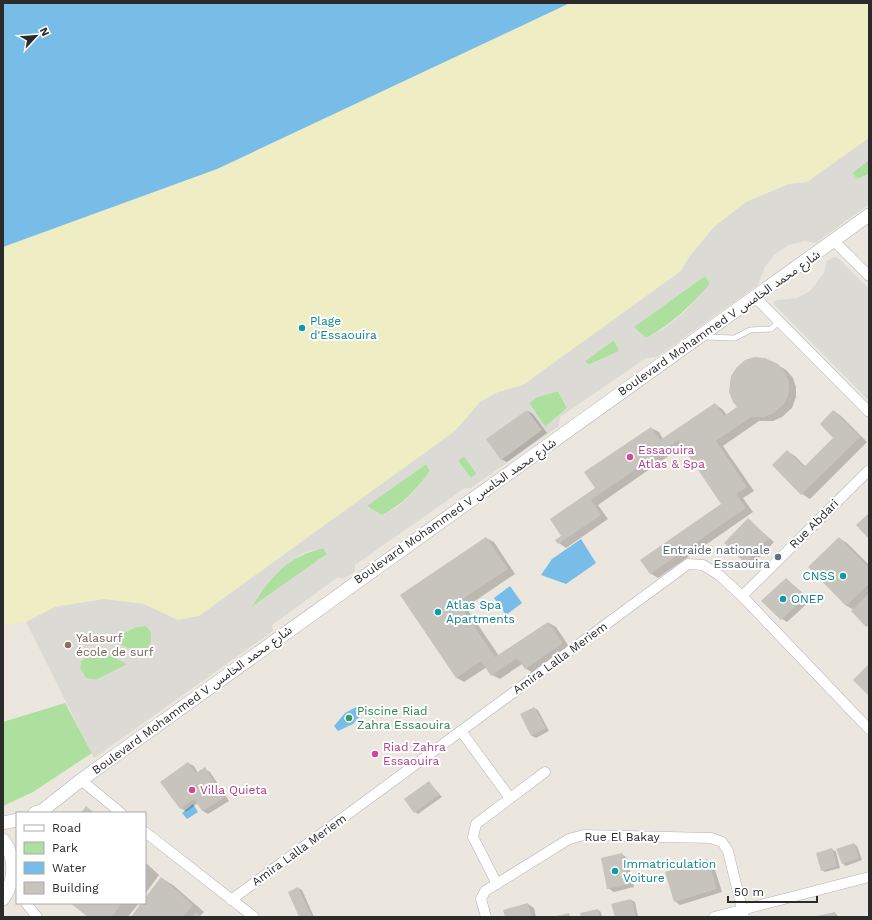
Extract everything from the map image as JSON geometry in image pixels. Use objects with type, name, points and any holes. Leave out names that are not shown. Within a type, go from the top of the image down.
[{"type":"street","name":"Boulevard Mohammed V شارع محمد الخامس","points":[[40,812],[81,780],[834,242],[869,215]]},
{"type":"street","points":[[834,242],[869,276]]},
{"type":"street","points":[[755,297],[869,412]]},
{"type":"street","name":"Rue Abdari","points":[[742,596],[869,470]]},
{"type":"street","name":"Amira Lalla Meriem","points":[[231,900],[688,564],[703,565],[719,575],[742,596],[869,729]]},
{"type":"street","points":[[461,731],[510,798]]},
{"type":"street","points":[[497,884],[473,838],[473,832],[476,824],[545,772]]},
{"type":"street","points":[[81,780],[120,812]]},
{"type":"street","points":[[3,823],[16,820]]},
{"type":"street","points":[[146,833],[254,917]]},
{"type":"street","name":"Rue El Bakay","points":[[486,917],[481,899],[485,891],[569,839],[584,835],[711,838],[722,842],[728,851],[743,913]]},
{"type":"street","points":[[3,840],[14,852],[15,881],[3,899]]},
{"type":"street","points":[[714,917],[743,913],[869,877]]},
{"type":"street","points":[[27,904],[37,917]]},
{"type":"lane","points":[[699,337],[735,338],[750,330],[771,329],[779,322]]},
{"type":"green space","points":[[869,160],[869,174],[857,179],[852,173]]},
{"type":"green space","points":[[705,276],[710,284],[688,307],[664,327],[646,338],[633,327]]},
{"type":"green space","points":[[614,340],[620,351],[588,365],[585,361]]},
{"type":"green space","points":[[558,391],[567,408],[545,427],[529,403],[537,397]]},
{"type":"green space","points":[[464,456],[477,474],[471,478],[458,461]]},
{"type":"green space","points":[[426,464],[430,471],[420,484],[396,506],[382,515],[366,506]]},
{"type":"green space","points":[[323,548],[327,554],[252,607],[265,586],[281,569],[300,557]]},
{"type":"green space","points":[[146,626],[151,632],[151,642],[146,655],[121,645],[111,639],[136,627]]},
{"type":"green space","points":[[97,648],[125,663],[126,665],[96,680],[86,678],[80,669],[81,661]]},
{"type":"green space","points":[[65,703],[92,753],[33,792],[3,806],[3,722]]},
{"type":"sand","name":"Plage d'Essaouira","points":[[570,3],[869,3],[869,138],[807,182],[789,184],[746,202],[714,227],[689,257],[681,271],[523,385],[499,392],[477,406],[455,431],[199,616],[178,620],[144,604],[34,617],[26,622],[3,625],[3,247],[217,169]]},
{"type":"shaded area","points":[[869,138],[869,160],[852,173],[857,179],[869,174],[869,204],[816,243],[805,241],[789,245],[774,255],[765,267],[758,285],[657,357],[646,358],[560,417],[559,426],[471,488],[465,488],[355,565],[355,571],[348,576],[343,579],[338,577],[272,625],[273,631],[94,758],[26,622],[55,607],[104,599],[144,604],[178,620],[199,616],[455,431],[480,402],[498,392],[523,385],[681,271],[689,257],[714,227],[746,202],[789,184],[807,182]],"holes":[[[705,276],[710,284],[686,310],[665,328],[646,338],[634,327]],[[614,340],[619,351],[588,365],[585,361]],[[558,391],[567,408],[545,427],[529,403],[537,397]],[[464,456],[477,473],[471,478],[458,461]],[[426,464],[430,471],[414,492],[397,507],[382,515],[367,506]],[[323,548],[327,554],[252,607],[261,591],[283,567],[303,553]],[[146,626],[151,632],[151,642],[146,655],[121,645],[111,639],[136,627]],[[97,648],[125,663],[126,665],[96,680],[86,678],[80,669],[81,661]]]},
{"type":"shaded area","points":[[834,257],[838,258],[869,289],[869,401],[774,304],[777,300],[797,298],[810,291],[824,273],[827,261]]},
{"type":"water","points":[[3,3],[570,3],[217,169],[3,247]]},
{"type":"water","points":[[581,539],[596,563],[566,584],[541,575],[552,559]]},
{"type":"water","points":[[510,586],[522,603],[506,615],[494,598]]},
{"type":"water","name":"Piscine Riad Zahra Essaouira","points":[[358,706],[364,712],[353,724],[338,731],[334,726],[345,713]]},
{"type":"water","points":[[193,804],[198,812],[187,819],[182,813]]},
{"type":"building","name":"Essaouira Atlas & Spa","points":[[755,357],[765,358],[778,364],[785,372],[789,382],[789,393],[784,404],[774,413],[765,417],[751,417],[716,441],[747,487],[736,494],[746,508],[650,574],[640,560],[721,504],[678,440],[591,500],[601,515],[558,544],[555,540],[561,536],[550,519],[595,488],[584,472],[651,427],[660,440],[715,403],[724,416],[737,407],[729,392],[731,376],[737,367],[745,360]]},
{"type":"building","points":[[527,410],[542,430],[501,460],[486,439]]},
{"type":"building","points":[[833,410],[860,437],[801,495],[772,465],[787,450],[804,467],[833,438],[820,424]]},
{"type":"building","points":[[869,513],[869,539],[856,525]]},
{"type":"building","points":[[748,518],[769,538],[745,563],[724,543]]},
{"type":"building","name":"Atlas Spa Apartments","points":[[486,537],[508,569],[458,602],[495,657],[548,622],[563,643],[525,669],[517,658],[491,676],[481,661],[456,678],[400,595]]},
{"type":"building","name":"CNSS","points":[[839,537],[869,568],[869,584],[846,606],[808,567]]},
{"type":"building","name":"ONEP","points":[[786,578],[806,597],[781,620],[761,601]]},
{"type":"building","points":[[869,593],[869,625],[866,627],[851,611]]},
{"type":"building","points":[[869,664],[869,696],[853,680]]},
{"type":"building","points":[[534,707],[546,728],[531,736],[520,714]]},
{"type":"building","name":"Villa Quieta","points":[[188,762],[196,773],[205,767],[224,798],[202,811],[194,799],[180,809],[160,782]]},
{"type":"building","points":[[429,781],[439,795],[414,813],[404,799]]},
{"type":"building","points":[[86,806],[93,812],[82,812]]},
{"type":"building","points":[[854,843],[859,858],[842,864],[836,849]]},
{"type":"building","points":[[832,848],[837,866],[821,871],[816,853]]},
{"type":"building","name":"Immatriculation Voiture","points":[[622,853],[629,884],[607,889],[601,858]]},
{"type":"building","points":[[708,859],[717,889],[674,902],[665,872]]},
{"type":"building","points":[[161,877],[193,905],[183,917],[131,917],[140,904],[146,904],[146,897]]},
{"type":"building","points":[[298,887],[312,917],[299,917],[288,892]]},
{"type":"building","points":[[631,899],[636,917],[615,917],[611,904]]},
{"type":"building","points":[[528,903],[532,917],[505,917],[503,910]]},
{"type":"building","points":[[71,904],[121,904],[112,917],[88,917]]},
{"type":"building","points":[[598,909],[600,917],[581,917],[580,913]]},
{"type":"building","points":[[196,912],[201,917],[192,917]]},
{"type":"building","points":[[835,912],[836,917],[816,917],[816,916]]},
{"type":"building","points":[[569,913],[570,917],[556,917],[556,916]]},
{"type":"place","name":"Plage d'Essaouira","points":[[302,328]]},
{"type":"place","name":"Essaouira Atlas & Spa","points":[[630,457]]},
{"type":"place","name":"Entraide nationale Essaouira","points":[[778,557]]},
{"type":"place","name":"CNSS","points":[[843,576]]},
{"type":"place","name":"ONEP","points":[[783,599]]},
{"type":"place","name":"Atlas Spa Apartments","points":[[438,612]]},
{"type":"place","name":"Yalasurf école de surf","points":[[68,645]]},
{"type":"place","name":"Piscine Riad Zahra Essaouira","points":[[349,718]]},
{"type":"place","name":"Riad Zahra Essaouira","points":[[375,754]]},
{"type":"place","name":"Villa Quieta","points":[[192,790]]},
{"type":"place","name":"Immatriculation Voiture","points":[[615,871]]}]
